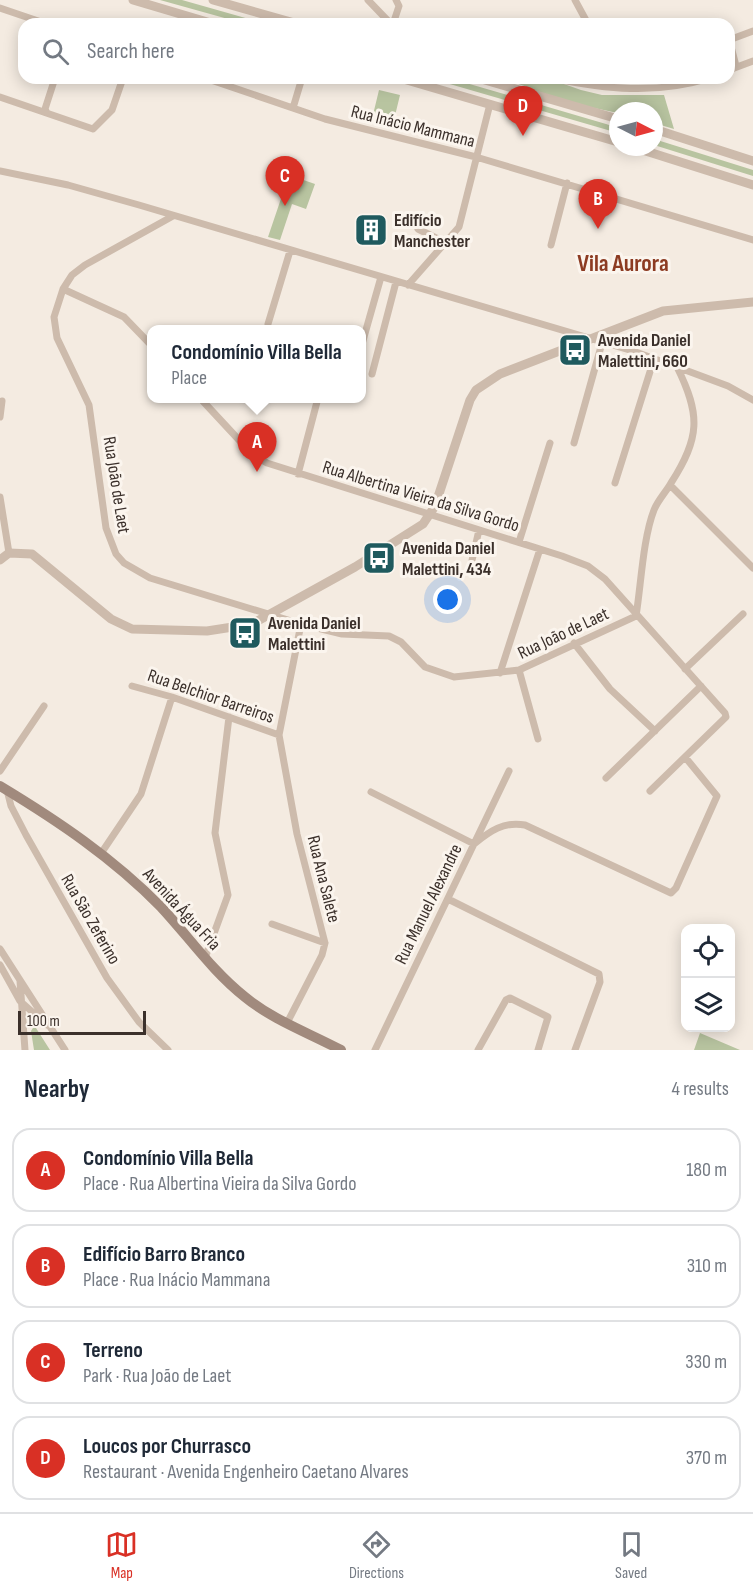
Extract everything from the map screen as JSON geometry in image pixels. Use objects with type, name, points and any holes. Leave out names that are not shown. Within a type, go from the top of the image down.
[{"type":"main road","name":"Avenida Água Fria","points":[[4,788],[102,852],[161,908],[205,958],[246,998],[287,1023],[341,1050]]},
{"type":"street","points":[[133,0],[194,18]]},
{"type":"street","points":[[213,0],[277,18]]},
{"type":"street","points":[[368,0],[386,18]]},
{"type":"street","points":[[394,18],[399,6],[396,0]]},
{"type":"street","points":[[575,0],[585,18]]},
{"type":"street","points":[[0,8],[29,18]]},
{"type":"street","points":[[735,38],[753,31]]},
{"type":"street","points":[[735,67],[753,62]]},
{"type":"street","points":[[47,113],[45,109],[53,84]]},
{"type":"street","points":[[0,97],[96,128],[112,110],[121,84]]},
{"type":"street","name":"Rua Inácio Mammana","points":[[222,84],[352,127],[476,157],[753,240]]},
{"type":"street","points":[[292,108],[300,84]]},
{"type":"street","points":[[427,84],[609,139]]},
{"type":"street","points":[[498,84],[609,116]]},
{"type":"street","points":[[586,84],[609,88],[650,89],[690,84]]},
{"type":"street","points":[[408,285],[459,227],[490,104]]},
{"type":"street","points":[[663,132],[753,162]]},
{"type":"street","points":[[661,156],[753,185]]},
{"type":"street","points":[[0,171],[68,185],[590,339],[728,386],[753,400]]},
{"type":"street","points":[[550,245],[567,183]]},
{"type":"street","name":"Rua João de Laet","points":[[173,216],[72,275],[56,304],[54,328],[89,405],[106,528],[116,554],[134,570],[150,578],[301,624],[342,634],[396,638],[425,667],[443,675],[454,677],[519,670],[573,643],[636,616],[652,518],[658,501],[670,485],[693,440],[696,420],[694,404],[677,367]]},
{"type":"street","points":[[418,229],[446,243]]},
{"type":"street","points":[[268,324],[290,251]]},
{"type":"street","points":[[366,330],[381,277]]},
{"type":"street","points":[[372,374],[396,282]]},
{"type":"street","points":[[63,289],[124,317],[147,341]]},
{"type":"street","points":[[0,560],[9,553],[25,551],[38,557],[111,619],[132,629],[187,631],[234,629],[252,624],[272,615],[408,535],[430,515],[470,400],[476,390],[500,374],[663,311],[753,302]]},
{"type":"street","points":[[574,443],[602,343]]},
{"type":"street","points":[[615,483],[654,359]]},
{"type":"street","points":[[0,417],[2,401]]},
{"type":"street","name":"Rua Albertina Vieira da Silva Gordo","points":[[204,403],[259,459],[298,474],[540,549],[597,572],[724,711],[726,717],[685,757]]},
{"type":"street","points":[[298,474],[317,403]]},
{"type":"street","points":[[519,542],[550,443]]},
{"type":"street","points":[[670,485],[753,568]]},
{"type":"street","points":[[0,497],[2,525],[9,553]]},
{"type":"street","points":[[461,566],[472,570],[479,530]]},
{"type":"street","points":[[500,673],[540,549]]},
{"type":"street","points":[[684,669],[743,614]]},
{"type":"street","points":[[279,735],[301,624]]},
{"type":"street","points":[[573,643],[610,689],[655,731]]},
{"type":"street","points":[[519,670],[538,739]]},
{"type":"street","name":"Rua Belchior Barreiros","points":[[132,686],[172,697],[279,735]]},
{"type":"street","points":[[606,778],[701,686]]},
{"type":"street","points":[[102,852],[141,794],[172,697]]},
{"type":"street","points":[[0,771],[44,706]]},
{"type":"street","points":[[205,958],[228,895],[215,833],[229,717]]},
{"type":"street","name":"Rua Ana Salete","points":[[279,735],[297,834],[325,943],[322,955],[287,1023]]},
{"type":"street","points":[[371,792],[474,844],[499,827],[508,824],[525,825],[615,865],[666,892],[673,892],[716,800],[716,792],[685,757],[650,791]]},
{"type":"street","name":"Rua Manuel Alexandre","points":[[375,1050],[509,771]]},
{"type":"street","name":"Rua São Zeferino","points":[[4,788],[26,835],[107,978],[140,1023],[168,1050]]},
{"type":"street","points":[[448,899],[599,975],[600,982],[575,1050]]},
{"type":"street","points":[[272,924],[325,943]]},
{"type":"street","points":[[0,949],[65,1050]]},
{"type":"street","points":[[0,965],[3,980],[20,1001],[51,1029]]},
{"type":"street","points":[[20,978],[25,1050]]},
{"type":"street","points":[[478,1050],[506,1000],[514,998],[548,1017],[537,1050]]},
{"type":"green space","points":[[160,0],[182,0],[246,18],[224,18]]},
{"type":"green space","points":[[450,84],[469,84],[609,125],[609,130]]},
{"type":"green space","points":[[518,84],[564,84],[602,95],[664,95],[674,129],[663,126],[663,102],[609,102],[609,111],[536,96],[528,87]]},
{"type":"green space","points":[[379,90],[400,95],[392,128],[371,123]]},
{"type":"green space","points":[[663,142],[753,170],[753,176],[663,148]]},
{"type":"green space","points":[[289,175],[315,184],[306,209],[292,204],[280,240],[268,237]]},
{"type":"green space","points":[[36,1028],[50,1050],[34,1050],[31,1031]]},
{"type":"green space","points":[[700,1033],[740,1050],[694,1050]]},
{"type":"place","name":"Loucos por Churrasco","points":[[523,136]]},
{"type":"place","name":"Terreno","points":[[285,206]]},
{"type":"place","name":"Edifício Barro Branco","points":[[598,229]]},
{"type":"place","name":"Edifício Manchester","points":[[371,230]]},
{"type":"place","name":"Avenida Daniel Malettini, 660","points":[[575,350]]},
{"type":"place","name":"Condomínio Villa Bella","points":[[257,472]]},
{"type":"place","name":"Avenida Daniel Malettini, 434","points":[[379,558]]},
{"type":"place","name":"Avenida Daniel Malettini","points":[[245,633]]},
{"type":"district","name":"Vila Aurora","points":[[623,263]]}]
